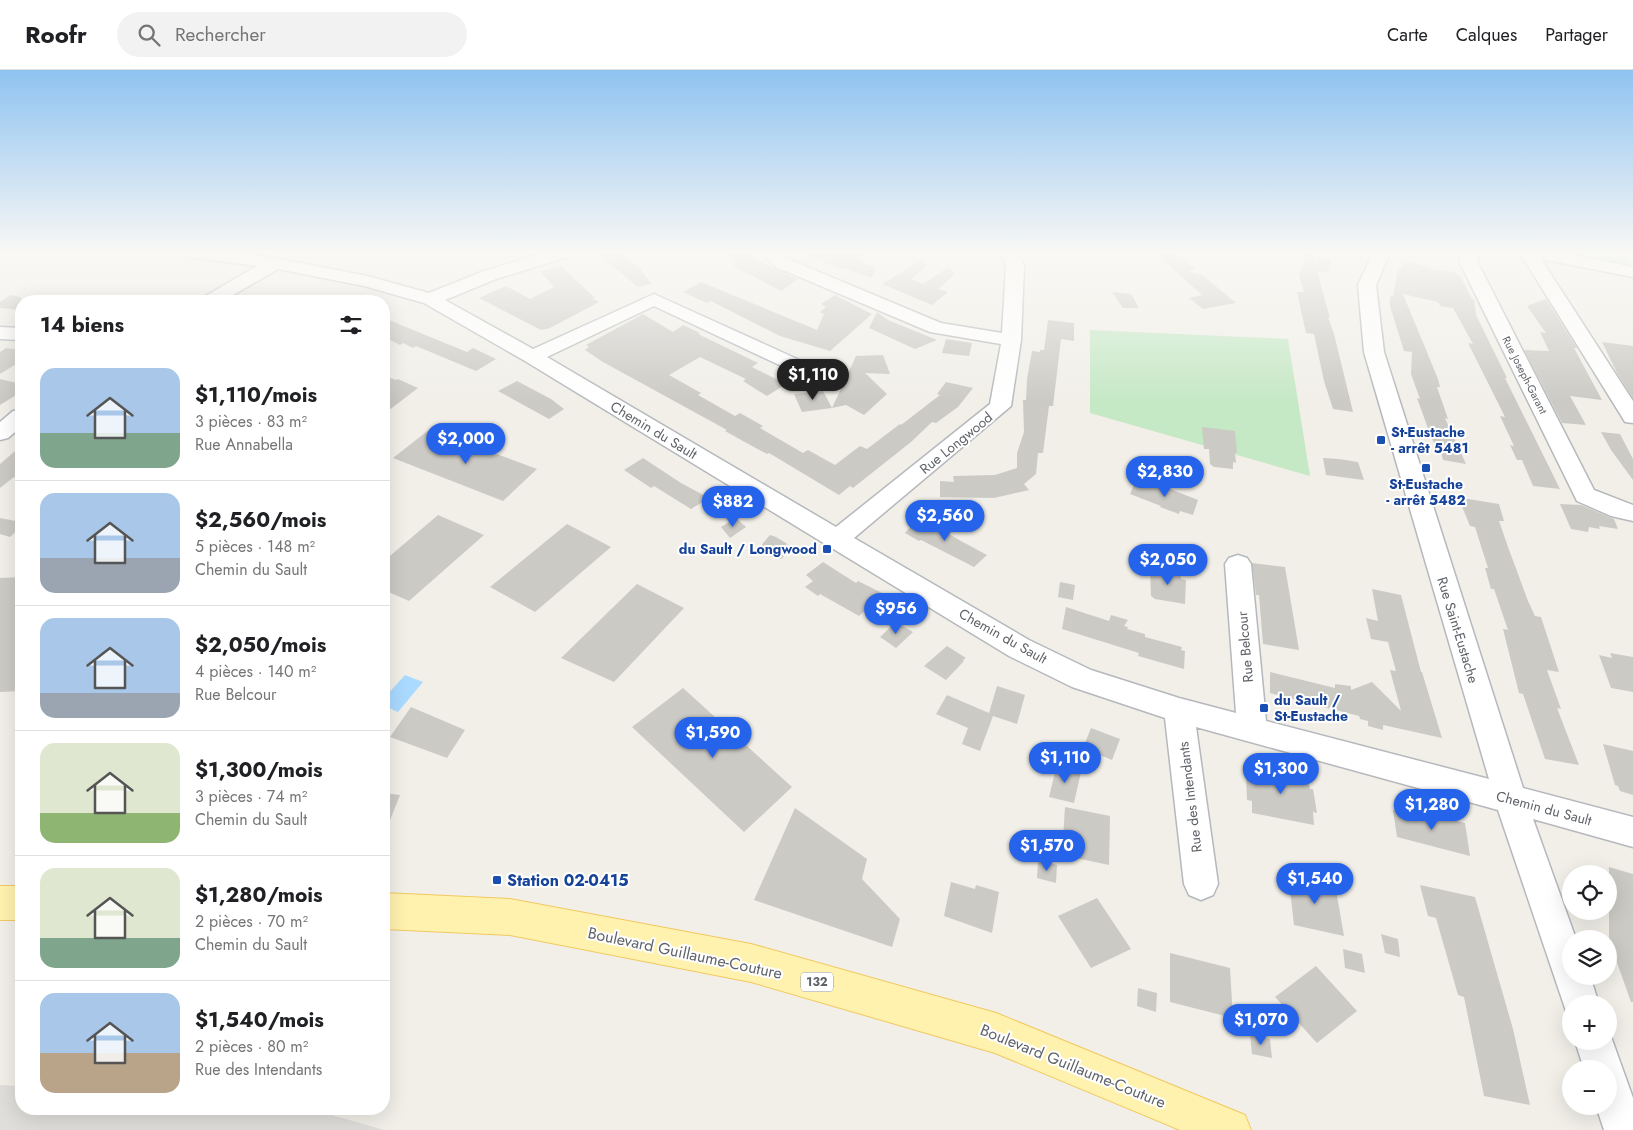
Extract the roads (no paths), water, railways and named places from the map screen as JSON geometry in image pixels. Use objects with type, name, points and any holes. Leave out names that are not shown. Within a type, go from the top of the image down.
[{"type":"main road","points":[[0,903],[15,903]]},
{"type":"main road","name":"Boulevard Guillaume-Couture","points":[[390,911],[510,917],[751,964],[996,1033],[1230,1130]]},
{"type":"street","name":"Chemin du Sault","points":[[436,302],[532,357],[1019,648],[1082,679],[1179,710],[1633,832]]},
{"type":"street","points":[[532,357],[647,302]]},
{"type":"street","points":[[661,302],[812,373]]},
{"type":"street","points":[[876,302],[937,328],[1011,340]]},
{"type":"street","name":"Rue Longwood","points":[[837,539],[1000,406],[1011,340],[1013,302]]},
{"type":"street","name":"Rue Saint-Eustache","points":[[1369,302],[1374,352],[1510,798],[1578,995]]},
{"type":"street","name":"Rue Joseph-Garant","points":[[1489,302],[1585,495],[1619,510],[1633,513]]},
{"type":"street","points":[[1560,302],[1633,417]]},
{"type":"street","points":[[0,432],[15,421]]},
{"type":"street","name":"Rue Belcour","points":[[1238,564],[1252,730]]},
{"type":"street","name":"Rue des Intendants","points":[[1179,710],[1200,884]]},
{"type":"street","points":[[1617,1109],[1624,1130]]},
{"type":"water","points":[[405,675],[423,682],[398,712],[390,709],[390,691]]},
{"type":"place","name":"St-Eustache - arrêt 5481","points":[[1381,440]]},
{"type":"place","name":"St-Eustache - arrêt 5482","points":[[1426,468]]},
{"type":"place","name":"du Sault / Longwood","points":[[827,549]]},
{"type":"place","name":"du Sault / St-Eustache","points":[[1264,708]]},
{"type":"place","name":"Station 02-0415","points":[[497,880]]}]
